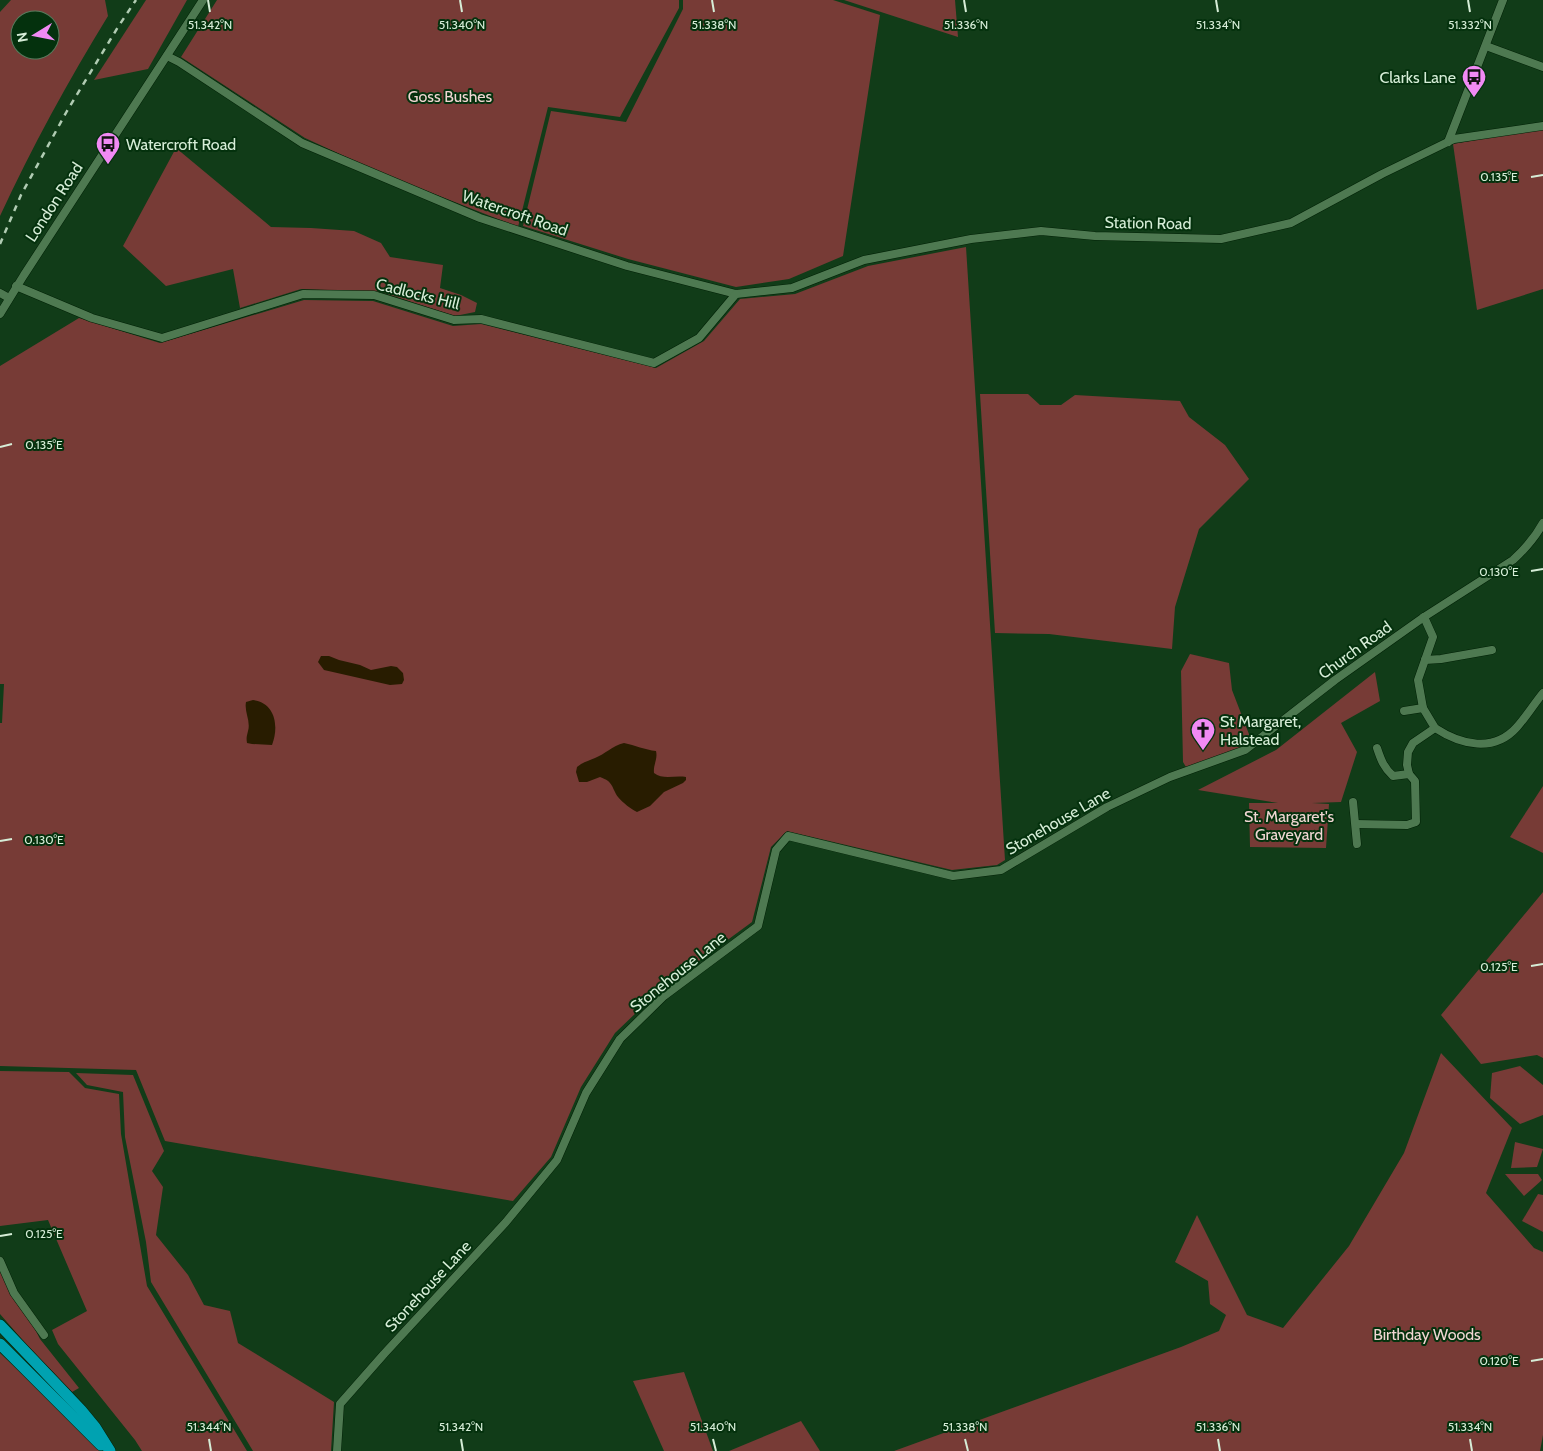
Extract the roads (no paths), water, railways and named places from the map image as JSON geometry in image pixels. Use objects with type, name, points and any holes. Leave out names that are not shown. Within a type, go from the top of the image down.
[{"type":"highway","points":[[0,1325],[81,1410],[95,1427],[109,1451]]},
{"type":"highway","points":[[0,1344],[109,1451]]},
{"type":"street","name":"London Road","points":[[0,314],[16,286],[203,0]]},
{"type":"street","points":[[1448,142],[1503,0]]},
{"type":"street","points":[[1486,46],[1543,67]]},
{"type":"street","name":"Watercroft Road","points":[[167,56],[302,143],[480,218],[627,266],[736,294]]},
{"type":"street","name":"Station Road","points":[[736,294],[792,288],[864,260],[971,239],[1041,231],[1094,236],[1221,239],[1291,223],[1382,174],[1448,142],[1543,126]]},
{"type":"street","name":"Cadlocks Hill","points":[[16,286],[92,318],[162,338],[303,294],[374,295],[454,320],[481,319],[654,362],[699,338],[736,294]]},
{"type":"street","points":[[0,292],[9,298]]},
{"type":"street","name":"Church Road","points":[[1170,777],[1246,750],[1335,680],[1424,618],[1513,560],[1533,539],[1543,524]]},
{"type":"street","points":[[1424,618],[1433,637],[1418,680],[1422,708],[1435,728],[1449,736],[1474,744],[1497,741],[1516,728],[1542,693]]},
{"type":"street","points":[[1425,660],[1492,650]]},
{"type":"street","points":[[1404,711],[1422,708]]},
{"type":"street","points":[[1356,824],[1408,825],[1416,822],[1415,781],[1409,774],[1407,765],[1408,752],[1413,743],[1435,728]]},
{"type":"street","points":[[1377,748],[1382,764],[1394,776],[1409,774]]},
{"type":"street","name":"Stonehouse Lane","points":[[337,1451],[340,1404],[390,1346],[506,1222],[557,1160],[586,1093],[620,1039],[664,996],[758,926],[776,850],[788,836],[953,876],[1001,870],[1107,807],[1170,777]]},
{"type":"street","points":[[1353,802],[1357,844]]},
{"type":"street","points":[[0,1261],[14,1293],[44,1335]]},
{"type":"railway","points":[[0,244],[21,195],[67,111],[136,0]]},
{"type":"place","name":"Clarks Lane","points":[[1474,98]]},
{"type":"place","name":"Watercroft Road","points":[[108,165]]},
{"type":"place","name":"St Margaret, Halstead","points":[[1203,751]]},
{"type":"park label","name":"Goss Bushes","points":[[450,96]]},
{"type":"park label","name":"St. Margaret's Graveyard","points":[[1289,825]]},
{"type":"park label","name":"Birthday Woods","points":[[1427,1334]]}]
